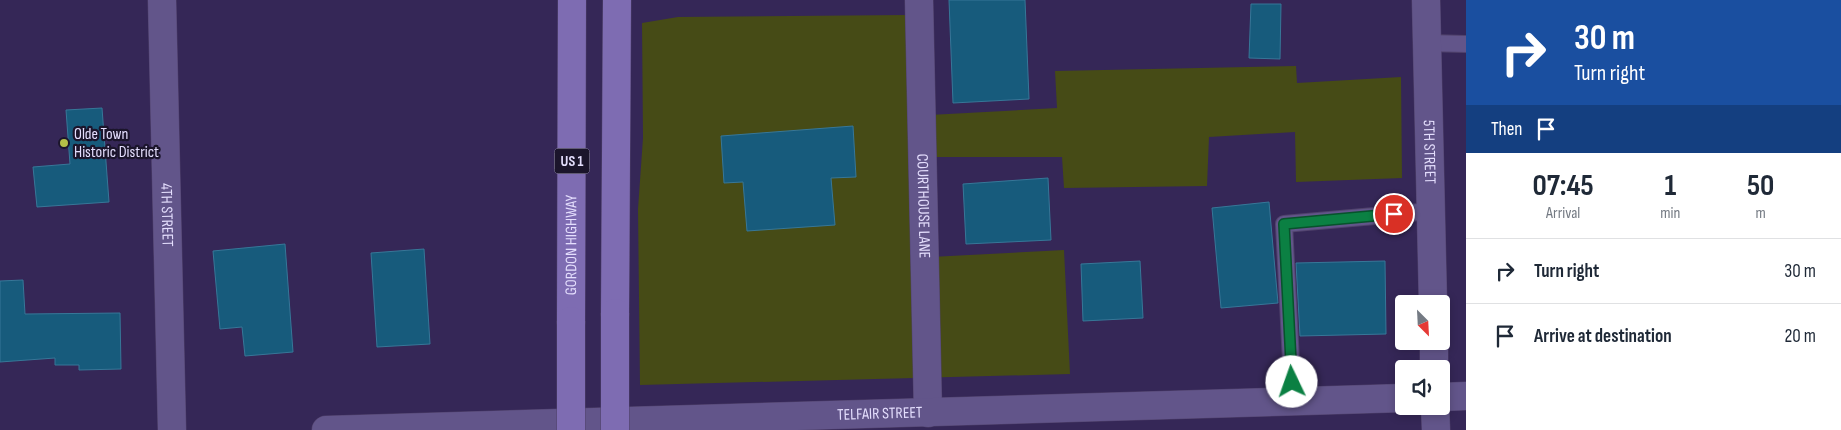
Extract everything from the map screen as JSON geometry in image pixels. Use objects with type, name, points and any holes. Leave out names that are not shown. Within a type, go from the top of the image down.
[{"type":"highway","name":"GORDON HIGHWAY","points":[[572,0],[572,430]]},
{"type":"highway","points":[[615,430],[617,0]]},
{"type":"street","name":"4TH STREET","points":[[162,0],[172,430]]},
{"type":"street","name":"COURTHOUSE LANE","points":[[919,0],[928,413]]},
{"type":"street","name":"5TH STREET","points":[[1426,0],[1433,295]]},
{"type":"street","points":[[1450,397],[1466,396]]},
{"type":"street","name":"TELFAIR STREET","points":[[326,430],[1395,398]]},
{"type":"street","points":[[1435,415],[1436,430]]},
{"type":"lane","points":[[1427,43],[1466,44]]},
{"type":"lane","points":[[1293,401],[1284,224],[1431,211]]},
{"type":"green space","points":[[907,15],[911,116],[1057,108],[1055,71],[1296,66],[1297,83],[1401,77],[1402,178],[1296,182],[1295,132],[1209,137],[1207,186],[1064,188],[1062,157],[911,157],[912,258],[1064,250],[1070,374],[640,385],[638,209],[643,138],[642,23],[678,17]]},
{"type":"building","points":[[949,0],[1025,0],[1029,99],[953,103]]},
{"type":"building","points":[[1251,4],[1281,4],[1280,59],[1249,58]]},
{"type":"building","points":[[102,108],[109,202],[37,207],[33,167],[70,164],[66,110]]},
{"type":"building","points":[[853,126],[856,177],[831,178],[835,225],[747,231],[743,182],[724,183],[721,136]]},
{"type":"building","points":[[1048,178],[1051,240],[966,244],[963,184]]},
{"type":"building","points":[[1269,202],[1278,303],[1221,308],[1212,208]]},
{"type":"building","points":[[285,244],[293,352],[245,356],[242,327],[220,329],[213,251]]},
{"type":"building","points":[[424,249],[430,344],[377,347],[371,253]]},
{"type":"building","points":[[1140,261],[1143,318],[1083,321],[1081,264]]},
{"type":"building","points":[[1385,261],[1386,334],[1300,336],[1296,263]]},
{"type":"building","points":[[23,280],[25,314],[120,313],[121,369],[79,370],[79,365],[55,365],[55,358],[0,362],[0,281]]},
{"type":"place","name":"Olde Town Historic District","points":[[64,143]]},
{"type":"route","points":[[1292,382],[1284,224],[1394,214]]}]
